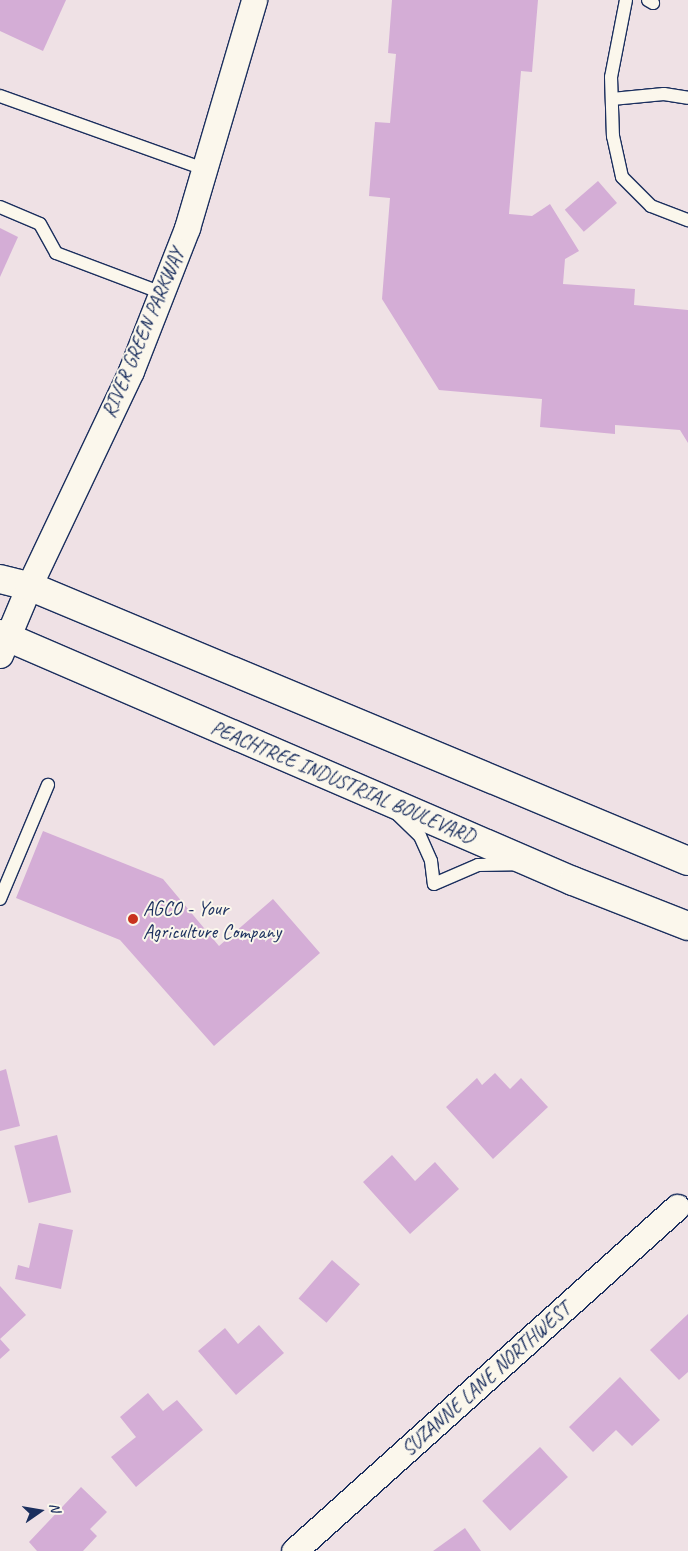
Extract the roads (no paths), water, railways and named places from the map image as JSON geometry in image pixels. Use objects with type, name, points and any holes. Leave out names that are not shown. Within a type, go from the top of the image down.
[{"type":"highway","points":[[0,579],[29,586],[688,861]]},
{"type":"highway","name":"PEACHTREE INDUSTRIAL BOULEVARD","points":[[2,642],[688,926]]},
{"type":"street","name":"RIVER GREEN PARKWAY","points":[[2,642],[131,371],[162,293],[187,228],[254,0]]},
{"type":"street","name":"SUZANNE LANE NORTHWEST","points":[[294,1551],[677,1206]]},
{"type":"lane","points":[[626,0],[611,78],[613,136],[622,177],[651,206],[688,220]]},
{"type":"lane","points":[[612,99],[664,94],[688,98]]},
{"type":"lane","points":[[0,96],[204,169]]},
{"type":"lane","points":[[0,207],[40,224],[56,253],[162,293]]},
{"type":"lane","points":[[0,899],[48,785]]},
{"type":"lane","points":[[380,798],[420,836],[431,862],[434,884],[478,865],[535,864]]},
{"type":"place","name":"AGCO - Your Agriculture Company","points":[[133,919]]}]
